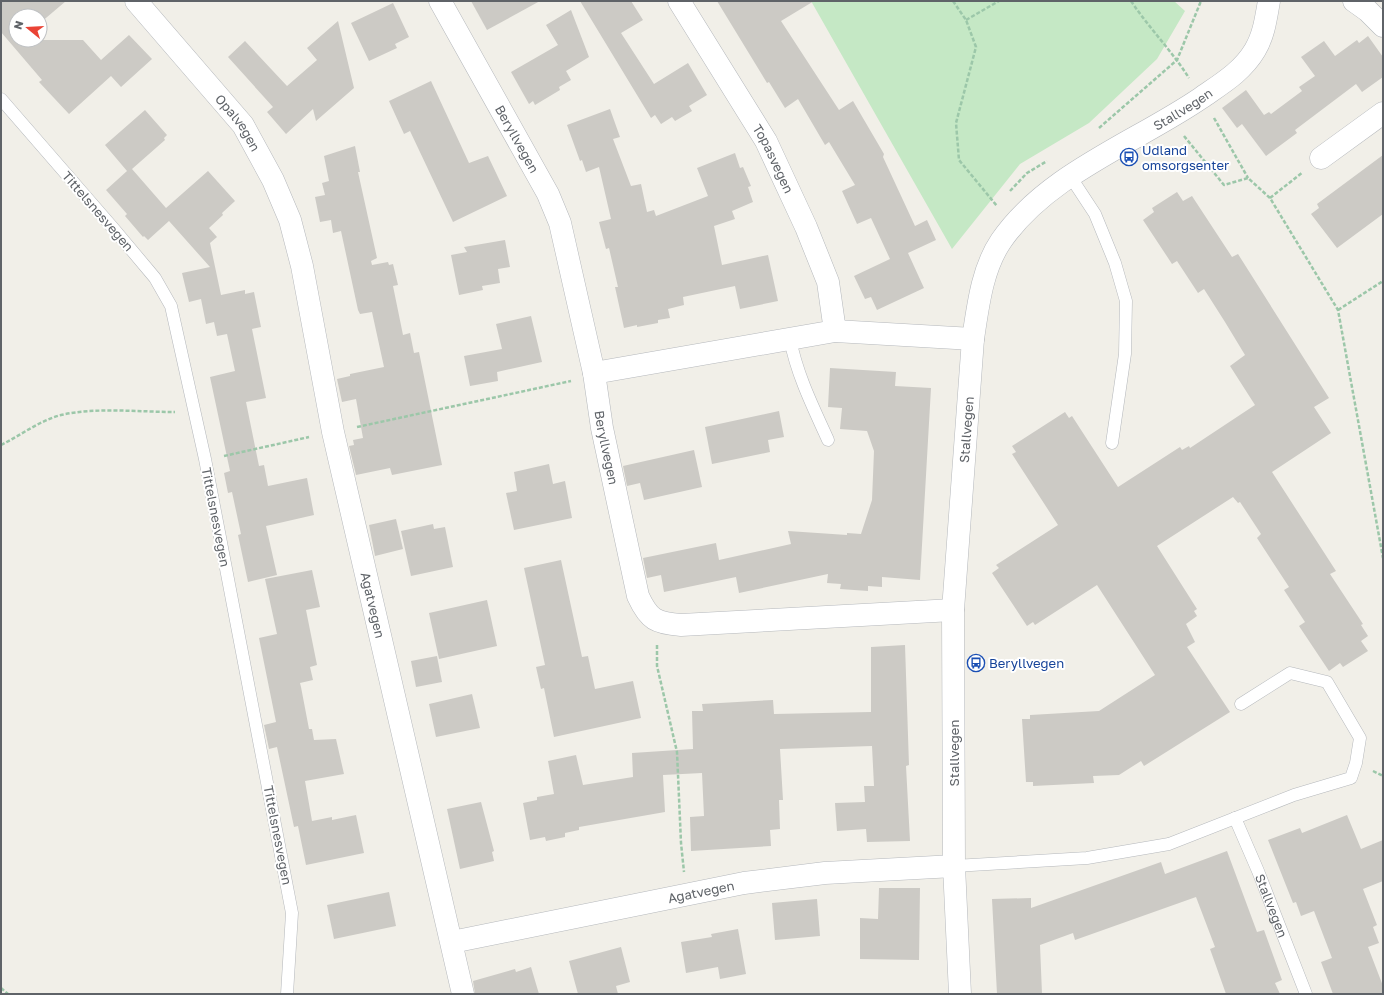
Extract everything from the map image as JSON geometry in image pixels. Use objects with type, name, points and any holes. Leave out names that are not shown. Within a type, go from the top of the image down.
[{"type":"street","name":"Opalvegen","points":[[136,1],[243,125],[273,180],[287,214],[302,266]]},
{"type":"street","name":"Beryllvegen","points":[[440,1],[551,202],[560,223],[594,373],[602,428],[638,596],[645,610],[654,620],[664,624]]},
{"type":"street","name":"Topasvegen","points":[[679,1],[766,140],[806,227],[828,282],[835,331]]},
{"type":"street","name":"Stallvegen","points":[[960,994],[954,866],[953,610],[973,339],[979,298],[1000,242],[1018,220],[1042,196],[1070,176],[1170,119],[1236,74],[1255,50],[1264,26],[1268,1]]},
{"type":"street","points":[[1354,1],[1368,11],[1383,26]]},
{"type":"street","points":[[1321,158],[1383,113]]},
{"type":"street","name":"Agatvegen","points":[[302,266],[333,432],[463,994]]},
{"type":"street","points":[[594,373],[835,331],[973,339]]},
{"type":"street","points":[[664,624],[681,625],[953,610]]},
{"type":"street","name":"Agatvegen","points":[[452,942],[744,883],[825,873],[954,866]]},
{"type":"lane","name":"Tittelsnesvegen","points":[[1,99],[114,228],[155,278],[171,306],[205,459],[292,913],[286,994]]},
{"type":"lane","points":[[1070,176],[1095,214],[1115,263],[1126,301],[1125,354],[1112,443]]},
{"type":"lane","points":[[790,339],[794,360],[828,440]]},
{"type":"lane","points":[[954,866],[1087,858],[1169,844],[1294,795],[1351,778],[1356,763],[1360,738],[1328,682],[1290,673],[1241,704]]},
{"type":"lane","name":"Stallvegen","points":[[1235,818],[1258,871],[1306,994]]},
{"type":"path","points":[[953,1],[966,20],[976,47],[956,123],[959,160],[997,206]]},
{"type":"path","points":[[966,20],[999,1]]},
{"type":"path","points":[[1131,1],[1140,15],[1177,60],[1191,80]]},
{"type":"path","points":[[1214,118],[1248,178],[1270,198],[1338,310],[1383,558]]},
{"type":"path","points":[[1170,119],[1224,185],[1248,178]]},
{"type":"path","points":[[1270,198],[1321,158]]},
{"type":"path","points":[[1338,310],[1383,281]]},
{"type":"path","points":[[205,459],[566,383],[594,373]]},
{"type":"path","points":[[1,445],[32,427],[61,416],[90,412],[195,412]]},
{"type":"path","points":[[664,624],[656,647],[657,666],[677,752],[681,843],[687,894]]},
{"type":"path","points":[[1,988],[8,994]]},
{"type":"green space","points":[[811,1],[1174,1],[1185,11],[1157,59],[1089,123],[1020,164],[952,249]]},
{"type":"building","points":[[1,1],[66,1],[48,16],[48,8],[8,8],[8,40],[1,32]]},
{"type":"building","points":[[471,1],[540,1],[487,30]]},
{"type":"building","points":[[580,1],[631,1],[643,20],[621,33],[654,84],[688,63],[707,95],[689,106],[692,111],[675,121],[672,117],[661,124],[655,115],[651,118]]},
{"type":"building","points":[[717,1],[814,1],[781,21],[839,110],[853,101],[884,154],[883,157],[915,226],[927,220],[936,240],[908,253],[924,288],[877,310],[871,297],[865,299],[854,276],[890,259],[871,218],[857,224],[842,191],[855,185],[829,142],[825,145],[798,99],[785,108],[769,82],[767,83]]},
{"type":"building","points":[[393,3],[409,37],[395,44],[397,48],[369,61],[351,23]]},
{"type":"building","points":[[571,10],[589,57],[566,71],[571,80],[559,87],[560,90],[535,105],[533,101],[529,104],[511,72],[558,45],[546,25]]},
{"type":"building","points":[[338,21],[354,88],[316,121],[313,109],[286,134],[267,112],[273,107],[228,57],[245,41],[287,86],[317,60],[307,48]]},
{"type":"building","points":[[129,35],[152,59],[121,87],[111,76],[69,114],[39,82],[42,80],[15,48],[48,48],[48,40],[83,40],[101,60]]},
{"type":"building","points":[[1368,36],[1383,57],[1383,77],[1362,92],[1356,84],[1295,130],[1297,133],[1266,156],[1242,124],[1237,128],[1222,108],[1246,90],[1264,115],[1269,112],[1271,114],[1302,91],[1299,87],[1315,76],[1301,57],[1324,41],[1335,56],[1357,40],[1359,43]]},
{"type":"building","points":[[431,81],[469,163],[488,156],[507,196],[453,222],[410,131],[404,134],[389,101]]},
{"type":"building","points":[[610,109],[620,137],[613,139],[631,186],[641,184],[647,212],[654,210],[656,216],[708,196],[697,168],[735,153],[740,168],[743,167],[751,186],[748,187],[753,202],[732,211],[735,219],[714,226],[722,265],[768,255],[778,301],[740,309],[735,286],[683,297],[684,305],[668,309],[670,318],[658,320],[658,323],[624,328],[615,287],[618,287],[609,248],[606,249],[599,222],[611,219],[599,167],[586,172],[582,160],[580,161],[567,125]]},
{"type":"building","points":[[145,110],[167,135],[164,138],[165,140],[132,169],[166,208],[208,171],[235,201],[209,228],[217,237],[210,243],[221,295],[245,290],[245,294],[254,292],[261,327],[252,329],[266,398],[246,402],[259,466],[264,465],[268,486],[307,478],[314,515],[266,526],[277,575],[248,582],[238,535],[241,534],[232,492],[228,493],[224,473],[230,471],[210,377],[235,371],[227,334],[217,336],[214,322],[206,324],[201,299],[189,302],[182,273],[210,267],[169,221],[148,240],[144,236],[143,237],[125,216],[127,214],[106,190],[127,171],[105,145]]},
{"type":"building","points":[[355,146],[360,172],[358,172],[377,258],[371,261],[372,265],[388,262],[389,265],[393,264],[398,285],[393,286],[403,335],[410,333],[414,353],[419,352],[442,465],[392,475],[390,468],[356,475],[349,446],[354,445],[353,440],[363,438],[356,399],[342,402],[337,379],[350,376],[350,374],[384,367],[372,312],[360,314],[358,310],[341,231],[333,233],[331,220],[320,222],[315,197],[325,195],[322,183],[329,181],[324,156]]},
{"type":"building","points":[[1383,155],[1383,214],[1337,248],[1311,214],[1319,208],[1317,204]]},
{"type":"building","points":[[1177,192],[1183,201],[1192,196],[1232,257],[1238,254],[1329,398],[1314,407],[1331,433],[1272,472],[1336,571],[1330,574],[1363,624],[1361,625],[1368,636],[1361,641],[1368,651],[1343,667],[1340,663],[1329,671],[1299,626],[1305,622],[1284,590],[1289,587],[1257,538],[1261,534],[1240,502],[1238,503],[1233,497],[1157,546],[1197,609],[1194,611],[1197,616],[1186,624],[1195,642],[1187,647],[1230,712],[1144,766],[1141,761],[1119,775],[1093,776],[1094,783],[1033,786],[1033,782],[1026,782],[1022,719],[1030,719],[1030,715],[1099,711],[1155,675],[1097,585],[1035,625],[1033,622],[1027,626],[992,573],[999,568],[996,565],[1058,525],[1012,454],[1016,452],[1012,446],[1065,412],[1069,418],[1072,416],[1118,487],[1180,447],[1182,450],[1189,446],[1190,448],[1255,405],[1230,366],[1245,355],[1204,289],[1198,293],[1177,261],[1172,264],[1143,220],[1154,212],[1152,208]]},
{"type":"building","points":[[505,240],[510,267],[498,269],[500,283],[482,286],[483,290],[459,295],[451,255],[467,252],[464,247]]},
{"type":"building","points":[[531,316],[542,362],[497,372],[498,381],[470,386],[464,356],[502,349],[496,324]]},
{"type":"building","points":[[830,368],[896,372],[895,386],[931,388],[920,580],[882,577],[882,587],[868,586],[868,591],[840,589],[841,584],[827,583],[828,574],[739,593],[736,577],[664,592],[661,575],[647,578],[643,558],[716,543],[719,560],[791,544],[788,531],[847,535],[847,533],[861,534],[872,500],[874,451],[867,431],[840,429],[842,408],[828,407]]},
{"type":"building","points":[[779,411],[784,437],[768,440],[770,452],[712,464],[705,427]]},
{"type":"building","points":[[694,450],[702,487],[644,500],[640,483],[627,486],[623,466]]},
{"type":"building","points":[[549,464],[553,484],[565,481],[572,518],[514,530],[506,493],[517,491],[514,472]]},
{"type":"building","points":[[396,519],[403,549],[375,556],[369,525]]},
{"type":"building","points":[[433,524],[434,529],[445,527],[453,567],[411,576],[401,531]]},
{"type":"building","points":[[561,560],[582,657],[588,656],[595,689],[633,681],[641,718],[554,737],[544,688],[541,689],[536,667],[545,665],[524,568]]},
{"type":"building","points":[[312,570],[320,607],[306,610],[317,665],[310,667],[313,680],[300,683],[309,729],[312,729],[314,740],[336,739],[344,774],[305,781],[312,821],[332,817],[332,820],[356,815],[364,853],[306,865],[298,826],[294,827],[277,747],[269,749],[264,725],[276,722],[259,638],[277,634],[265,579]]},
{"type":"building","points":[[487,600],[497,646],[439,659],[429,613]]},
{"type":"building","points":[[905,645],[909,765],[906,766],[910,841],[867,842],[866,829],[837,831],[835,803],[865,802],[864,786],[874,786],[872,746],[780,749],[783,800],[779,800],[780,829],[770,830],[771,846],[691,851],[690,817],[704,816],[702,773],[663,775],[665,812],[579,827],[579,830],[565,833],[565,837],[546,841],[545,837],[530,840],[523,803],[537,800],[537,797],[554,794],[548,761],[576,755],[583,785],[633,777],[632,753],[693,749],[692,711],[703,711],[702,704],[773,700],[774,714],[871,712],[871,647]]},
{"type":"building","points":[[437,656],[442,682],[416,687],[411,661]]},
{"type":"building","points":[[472,694],[480,728],[436,737],[429,704]]},
{"type":"building","points":[[481,802],[494,851],[492,852],[494,861],[460,869],[447,809]]},
{"type":"building","points":[[1347,815],[1361,849],[1383,840],[1383,881],[1363,889],[1377,925],[1373,927],[1379,943],[1368,947],[1383,986],[1383,994],[1333,994],[1321,962],[1332,958],[1314,911],[1301,916],[1296,902],[1293,903],[1268,840],[1300,828],[1302,833]]},
{"type":"building","points":[[1227,851],[1257,932],[1264,930],[1282,980],[1275,983],[1280,994],[1226,994],[1210,949],[1215,947],[1196,897],[1075,940],[1073,933],[1040,945],[1042,994],[997,994],[992,899],[1031,898],[1031,908],[1161,862],[1165,874]]},
{"type":"building","points":[[879,888],[920,888],[919,960],[860,959],[860,918],[878,919]]},
{"type":"building","points":[[389,892],[396,926],[334,939],[327,905]]},
{"type":"building","points":[[817,899],[820,936],[775,940],[772,903]]},
{"type":"building","points":[[738,929],[746,974],[720,979],[718,967],[686,973],[681,942],[712,937],[711,934]]},
{"type":"building","points":[[621,947],[630,982],[616,986],[618,994],[578,994],[569,961]]},
{"type":"building","points":[[531,967],[539,994],[475,994],[473,981],[515,969],[516,972]]},
{"type":"place","name":"Udland omsorgsenter","points":[[1129,157]]},
{"type":"place","name":"Beryllvegen","points":[[976,663]]}]
